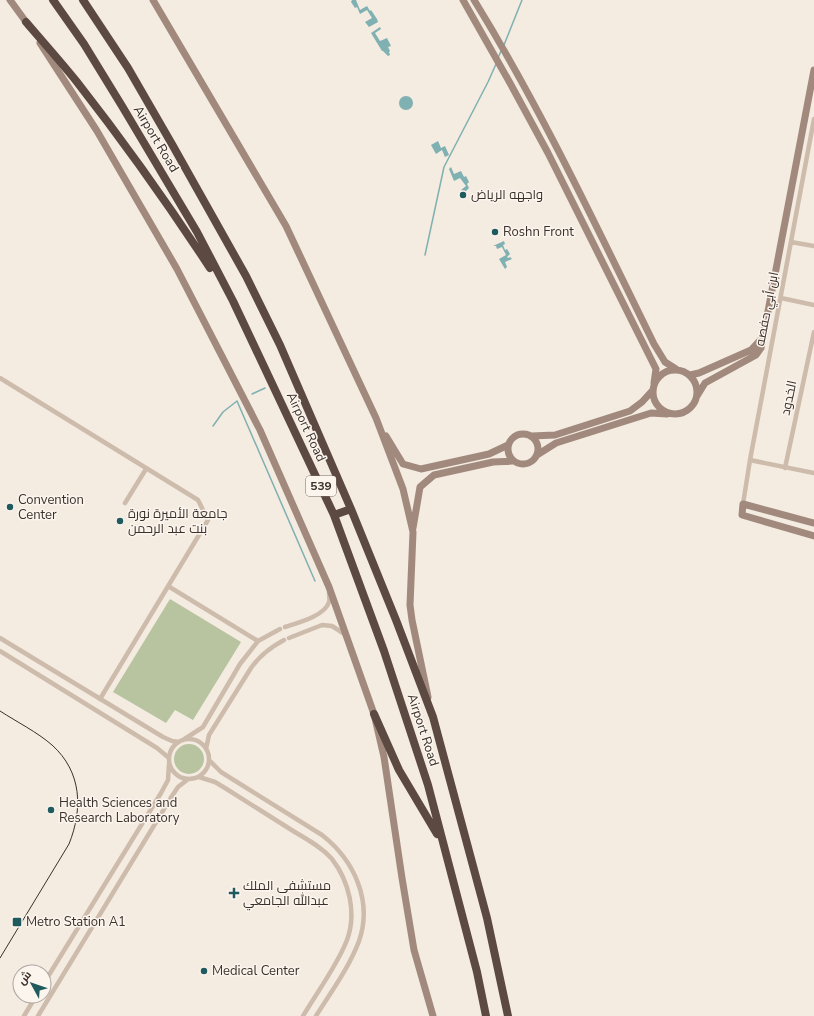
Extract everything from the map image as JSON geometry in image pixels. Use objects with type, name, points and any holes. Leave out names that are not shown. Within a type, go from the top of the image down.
[{"type":"highway","name":"Airport Road","points":[[54,0],[84,44],[126,112],[197,232],[235,306],[334,515],[384,651],[426,777],[477,972],[486,1016]]},
{"type":"highway","name":"Airport Road","points":[[82,0],[128,68],[246,276],[280,345],[350,509],[396,620],[433,717],[487,918],[508,1016]]},
{"type":"highway","points":[[26,22],[77,82],[170,207],[235,306]]},
{"type":"highway","points":[[334,515],[350,509]]},
{"type":"highway","points":[[374,714],[399,770],[442,842]]},
{"type":"street","points":[[10,0],[97,131],[177,269],[256,424],[329,587],[374,714],[384,757],[414,950],[433,1016]]},
{"type":"street","points":[[153,0],[286,226],[376,418],[403,489],[413,532]]},
{"type":"street","points":[[463,0],[548,153],[656,369],[653,398],[656,405],[668,414]]},
{"type":"street","points":[[474,0],[532,100],[654,344],[665,362],[676,369],[684,371],[695,381],[697,396]]},
{"type":"street","points":[[433,717],[410,605],[413,532],[420,487],[434,475],[493,462],[513,461],[527,464],[537,455],[556,443],[651,413],[675,415],[683,413],[694,403],[705,382],[756,355],[761,348],[814,70]]},
{"type":"street","name":"ابن أبي حفصه","points":[[743,504],[814,119]]},
{"type":"street","points":[[791,242],[814,246]]},
{"type":"street","points":[[781,298],[814,305]]},
{"type":"street","name":"الخدود","points":[[785,468],[814,332]]},
{"type":"street","points":[[690,375],[699,373],[751,350],[763,337]]},
{"type":"street","points":[[532,436],[555,435],[630,411],[642,402],[653,387],[657,377],[669,370],[676,369]]},
{"type":"street","points":[[0,378],[142,464],[146,469],[198,500],[208,520],[100,699]]},
{"type":"street","points":[[376,418],[403,464],[421,469],[489,454],[508,445]]},
{"type":"street","points":[[513,461],[508,452],[508,445],[512,438],[516,435],[526,433],[532,436],[537,443],[537,455]]},
{"type":"street","points":[[750,460],[814,473]]},
{"type":"street","points":[[125,503],[146,469]]},
{"type":"street","points":[[814,523],[743,504],[742,515],[814,536]]},
{"type":"street","points":[[168,586],[258,641]]},
{"type":"street","points":[[52,970],[161,793],[168,780],[170,752],[174,746],[203,727],[240,664],[258,641],[283,628],[315,616],[329,603],[329,587]]},
{"type":"street","points":[[206,749],[209,735],[251,668],[270,648],[287,639],[322,625],[332,626],[346,635]]},
{"type":"street","points":[[0,638],[163,737],[172,741],[190,739],[196,740],[206,749],[209,760],[208,767],[204,773],[199,777],[187,780],[178,787],[38,1016]]},
{"type":"street","points":[[0,651],[157,748],[169,758]]},
{"type":"street","points":[[209,760],[220,772],[322,835],[332,843],[348,861],[354,874],[361,896],[362,907],[362,928],[359,940],[346,967],[316,1016]]},
{"type":"street","points":[[169,764],[175,775],[187,780]]},
{"type":"street","points":[[199,777],[215,782],[315,844],[331,859],[345,880],[352,910],[348,938],[337,960],[303,1016]]},
{"type":"street","points":[[24,1016],[31,1004]]},
{"type":"green space","points":[[170,599],[241,642],[193,720],[175,710],[166,723],[113,692]]},
{"type":"green space","points":[[189,744],[200,748],[204,759],[200,770],[189,774],[178,770],[174,759],[178,748]]},
{"type":"water","points":[[352,0],[356,0],[360,10],[367,6],[378,22],[369,27],[365,22],[372,18],[367,10],[360,14],[357,7],[355,8],[351,2]]},
{"type":"water","points":[[380,27],[381,29],[375,33],[380,41],[387,38],[391,46],[388,47],[390,55],[388,56],[382,51],[371,33]]},
{"type":"water","points":[[403,96],[409,96],[413,100],[413,106],[409,110],[403,110],[399,106],[399,100]]},
{"type":"water","points":[[438,141],[441,148],[445,146],[449,155],[445,157],[442,150],[436,154],[431,145]]},
{"type":"water","points":[[451,167],[454,174],[461,171],[469,182],[467,184],[469,188],[464,193],[461,190],[466,186],[460,178],[454,181],[449,169]]},
{"type":"water","points":[[504,241],[505,244],[503,245],[505,250],[507,249],[510,254],[507,257],[512,259],[505,262],[507,267],[505,269],[499,259],[506,255],[502,247],[497,249],[496,246],[493,246]]},
{"type":"waterway","points":[[504,45],[522,0]]},
{"type":"waterway","points":[[498,58],[501,51]]},
{"type":"waterway","points":[[425,255],[444,167],[496,64]]},
{"type":"waterway","points":[[252,394],[265,388]]},
{"type":"waterway","points":[[213,426],[223,412],[237,401],[315,581]]},
{"type":"tram line","points":[[0,711],[40,736],[52,745],[62,756],[74,779],[78,804],[74,831],[69,844],[0,958]]},
{"type":"place","name":"واجهه الرياض","points":[[463,195]]},
{"type":"place","name":"Roshn Front","points":[[495,232]]},
{"type":"place","name":"Convention Center","points":[[10,507]]},
{"type":"place","name":"جامعة الأميرة نورة بنت عبد الرحمن","points":[[120,521]]},
{"type":"place","name":"Health Sciences and Research Laboratory","points":[[51,810]]},
{"type":"place","name":"مستشفى الملك عبدالله الجامعي","points":[[234,893]]},
{"type":"place","name":"Metro Station A1","points":[[17,922]]},
{"type":"place","name":"Medical Center","points":[[204,971]]}]
